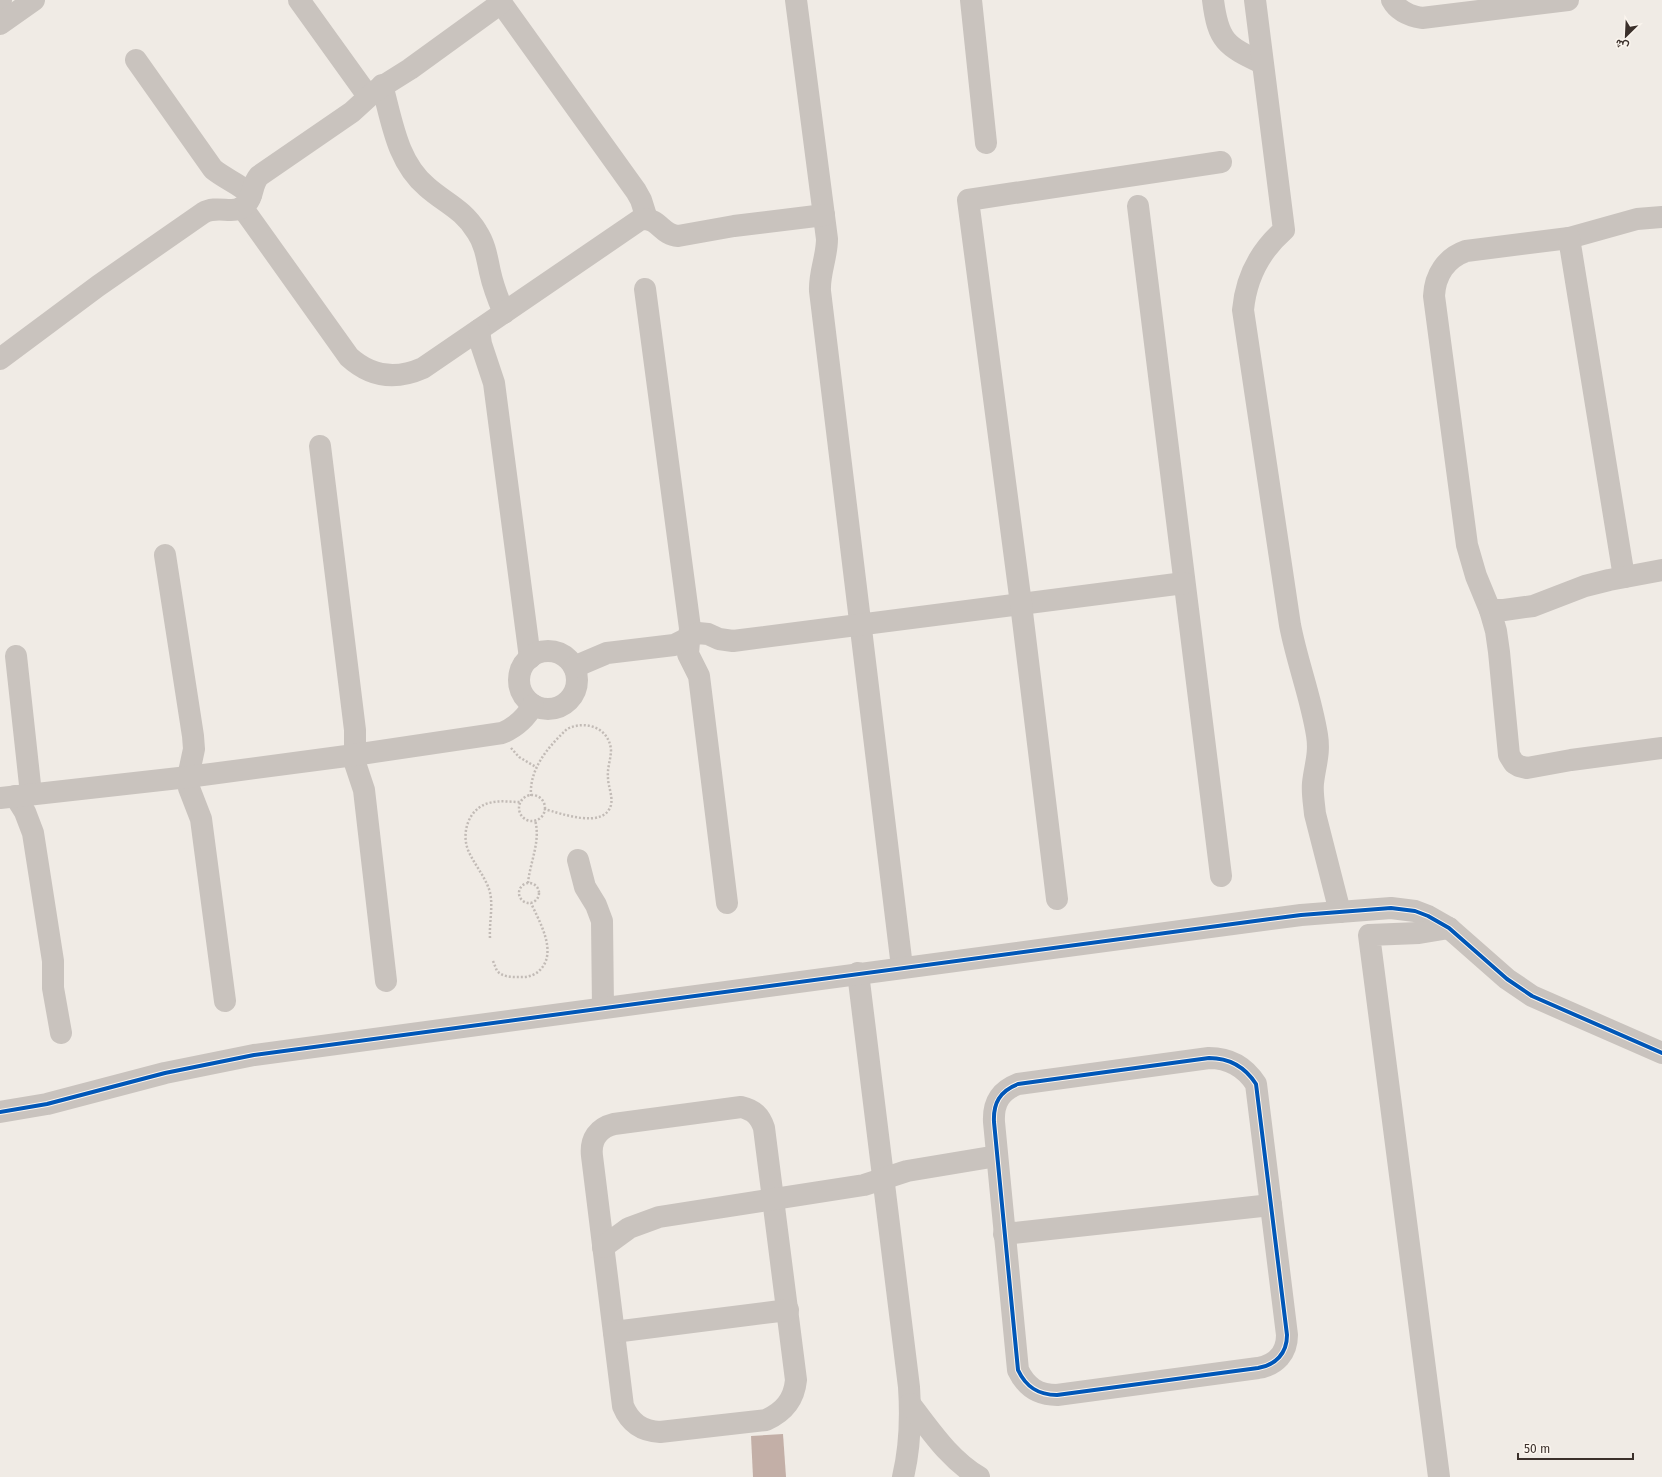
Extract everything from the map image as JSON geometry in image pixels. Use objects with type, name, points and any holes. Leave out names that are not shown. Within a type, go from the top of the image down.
[{"type":"street","points":[[0,24],[34,0]]},
{"type":"street","points":[[299,0],[375,91],[403,157],[417,178],[426,187],[459,210],[477,232],[483,244],[493,285],[504,313]]},
{"type":"street","points":[[796,0],[827,248],[820,274],[820,291],[902,968]]},
{"type":"street","points":[[971,0],[986,143]]},
{"type":"street","points":[[1213,0],[1217,27],[1222,36],[1233,48],[1262,63]]},
{"type":"street","points":[[1255,0],[1284,230],[1268,246],[1255,265],[1247,287],[1243,310],[1290,625],[1317,735],[1317,766],[1313,782],[1315,814],[1340,912]]},
{"type":"street","points":[[1392,0],[1406,14],[1422,18],[1554,1]]},
{"type":"street","points":[[0,359],[98,286],[203,213],[214,208],[231,210],[246,201],[253,184],[259,176],[344,117],[375,91],[410,70],[500,2],[636,191],[642,200],[647,219]]},
{"type":"street","points":[[136,60],[213,169],[221,176],[243,188],[246,201],[349,357],[367,370],[389,376],[412,373],[423,368],[636,222],[647,219],[658,223],[669,234],[678,236],[734,226],[824,215]]},
{"type":"street","points":[[1057,899],[1022,604],[968,200],[1221,162]]},
{"type":"street","points":[[1138,206],[1221,876]]},
{"type":"street","points":[[1662,217],[1637,219],[1569,238],[1466,251],[1452,258],[1445,265],[1436,282],[1434,296],[1466,540],[1476,576],[1490,610],[1499,652],[1509,755],[1514,763],[1527,768],[1571,760],[1662,748]]},
{"type":"street","points":[[1569,238],[1624,577]]},
{"type":"street","points":[[645,289],[690,637],[688,654],[699,676],[727,903]]},
{"type":"street","points":[[479,330],[481,344],[494,383],[530,658]]},
{"type":"street","points":[[320,446],[355,730],[354,755],[357,770],[364,790],[386,981]]},
{"type":"street","points":[[165,555],[193,736],[194,749],[188,777],[191,795],[201,819],[225,1001]]},
{"type":"street","points":[[1490,610],[1504,610],[1533,606],[1585,586],[1662,570]]},
{"type":"street","points":[[574,666],[607,653],[674,645],[694,634],[703,633],[720,639],[733,641],[1184,584]]},
{"type":"street","points":[[550,651],[564,656],[574,666],[576,674],[576,688],[568,701],[555,708],[547,709],[533,705],[523,695],[519,682],[521,668],[530,658],[543,652],[550,651]]},
{"type":"street","points":[[16,656],[15,796],[25,812],[33,833],[53,961],[53,988],[61,1033]]},
{"type":"street","points":[[15,796],[188,777],[354,755],[502,733],[511,729],[524,719],[533,705]]},
{"type":"street","points":[[578,860],[585,887],[596,905],[602,921],[603,1008]]},
{"type":"street","points":[[1393,934],[1396,908]]},
{"type":"street","points":[[0,1112],[47,1104],[165,1073],[254,1055],[858,973],[1301,915],[1396,908],[1428,916],[1449,928],[1507,979],[1532,996],[1662,1053]]},
{"type":"street","points":[[1438,1477],[1369,935],[1419,933],[1449,928]]},
{"type":"street","points":[[858,973],[910,1404],[909,1433],[906,1464],[903,1477]]},
{"type":"street","points":[[1218,1058],[1234,1063],[1252,1077],[1256,1084],[1271,1205],[1287,1335],[1285,1349],[1272,1364],[1258,1368],[1057,1395],[1041,1394],[1034,1390],[1022,1378],[1018,1370],[1004,1234],[994,1114],[995,1105],[1002,1094],[1010,1086],[1025,1082],[1218,1058]]},
{"type":"street","points":[[741,1107],[748,1109],[759,1116],[762,1122],[773,1199],[796,1380],[795,1391],[791,1401],[776,1416],[766,1420],[660,1432],[652,1432],[638,1426],[626,1414],[623,1406],[603,1246],[591,1149],[594,1137],[598,1132],[608,1125],[741,1107]]},
{"type":"street","points":[[603,1246],[615,1236],[629,1228],[659,1217],[864,1185],[907,1171],[997,1156]]},
{"type":"street","points":[[1004,1234],[1271,1205]]},
{"type":"street","points":[[614,1332],[788,1310]]},
{"type":"street","points":[[910,1404],[947,1452],[956,1461],[979,1477]]},
{"type":"path","points":[[531,796],[531,781],[536,767],[562,734],[573,726],[580,725],[593,726],[603,733],[609,743],[610,755],[608,776],[611,803],[607,812],[599,817],[585,819],[544,809]]},
{"type":"path","points":[[502,733],[512,750],[536,767]]},
{"type":"path","points":[[490,938],[490,895],[486,882],[468,849],[466,834],[467,826],[473,813],[483,805],[496,802],[520,802],[524,798],[531,796],[539,797],[542,801],[544,809],[542,816],[535,820],[527,820],[520,813],[520,802]]},
{"type":"path","points":[[528,883],[537,839],[538,829],[535,820]]},
{"type":"path","points":[[528,883],[532,884],[538,890],[538,898],[531,903],[523,901],[519,895],[521,887],[528,883]]},
{"type":"path","points":[[493,961],[497,971],[506,976],[526,977],[533,975],[543,967],[546,962],[547,946],[543,931],[531,903]]},
{"type":"building","points":[[783,1434],[786,1477],[753,1477],[751,1436]]},
{"type":"cycle path","points":[[0,1112],[47,1104],[165,1073],[254,1055],[1270,919],[1391,908],[1415,911],[1428,916],[1449,928],[1507,979],[1532,996],[1662,1053]]},
{"type":"cycle path","points":[[1209,1058],[1216,1058],[1230,1062],[1242,1068],[1256,1084],[1287,1335],[1283,1353],[1275,1361],[1258,1368],[1057,1395],[1038,1392],[1025,1381],[1018,1370],[994,1122],[996,1103],[1002,1094],[1018,1084],[1209,1058]]}]
